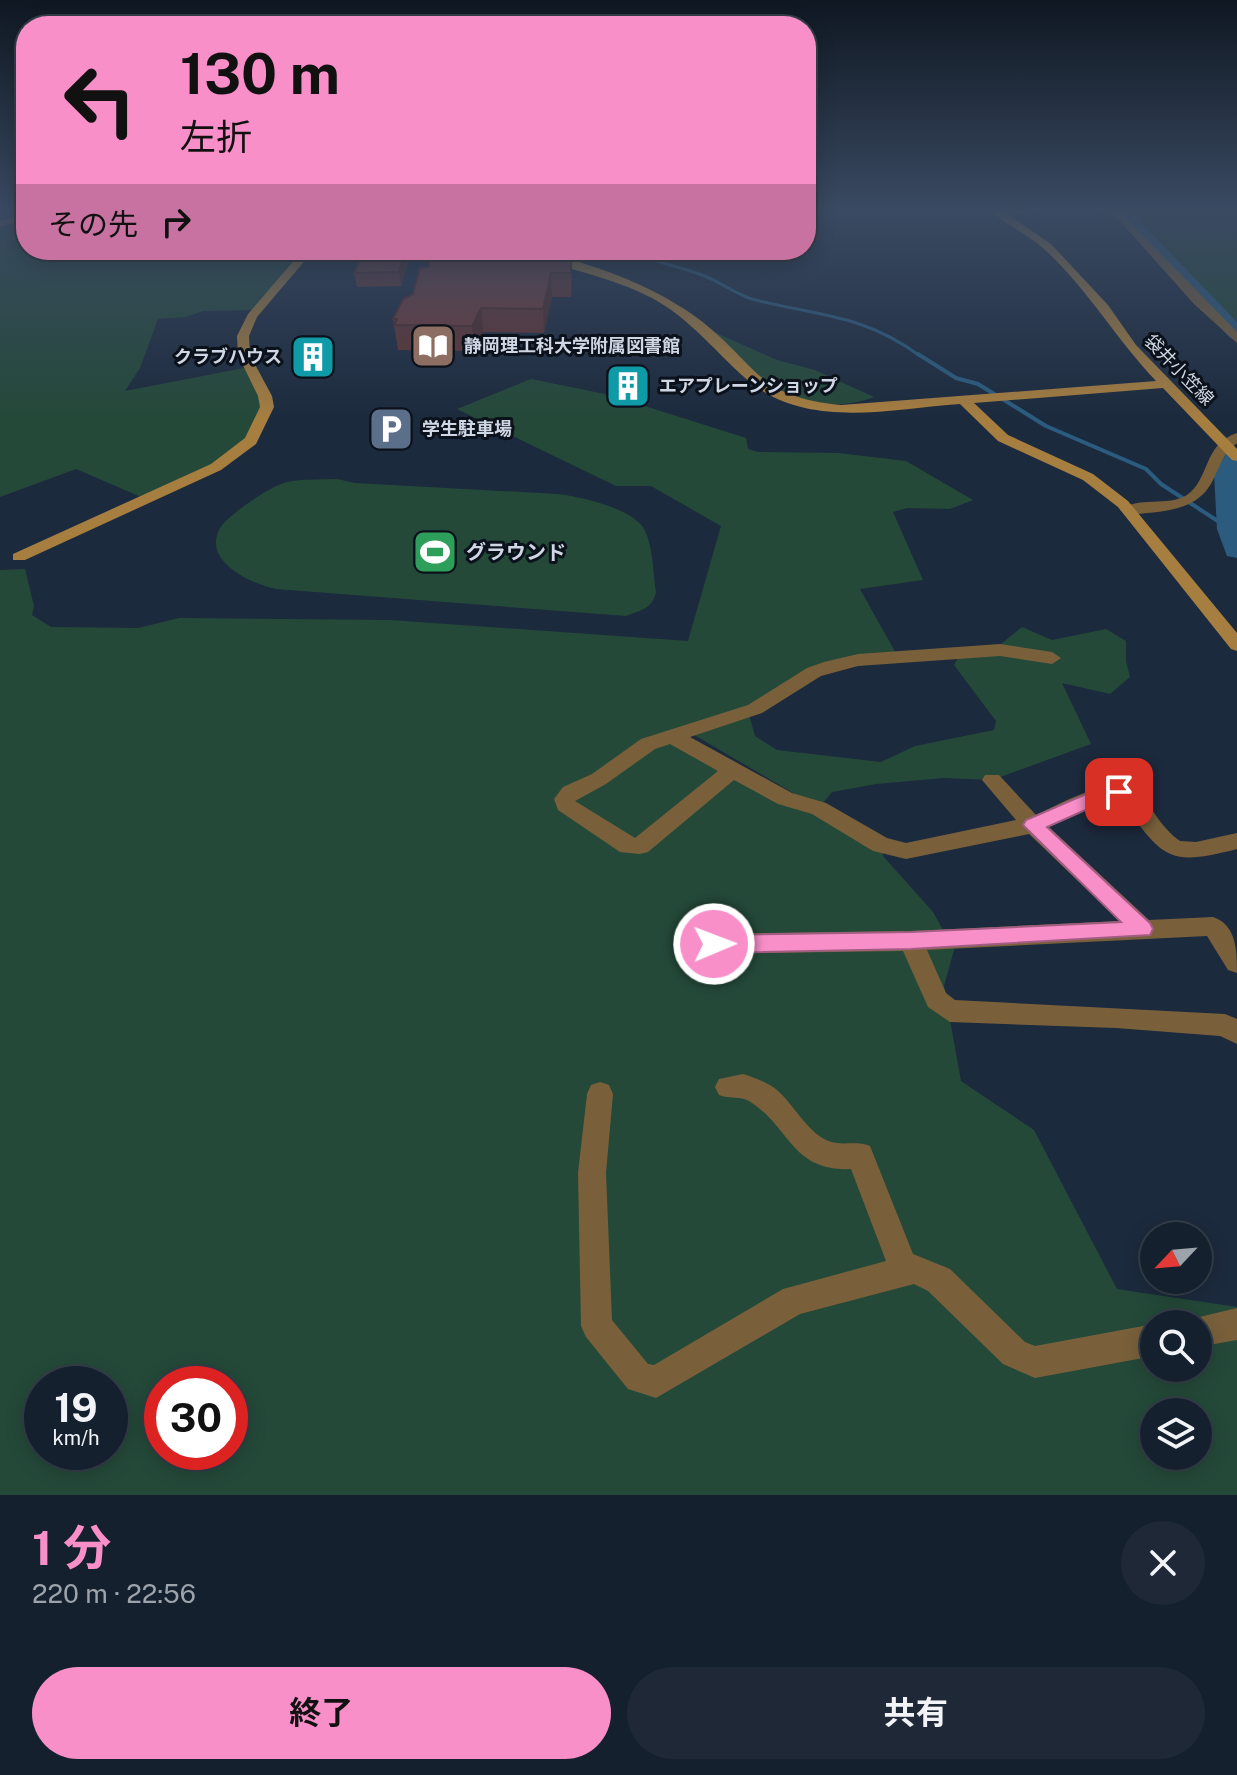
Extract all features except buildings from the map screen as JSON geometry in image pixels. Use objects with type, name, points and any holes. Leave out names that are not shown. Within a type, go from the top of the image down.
[{"type":"street","points":[[19,557],[216,467],[251,441],[267,407],[265,396],[244,355],[243,336],[252,316],[284,279]]},
{"type":"street","points":[[612,279],[659,298],[699,325],[763,389],[787,402],[841,409],[1165,384]]},
{"type":"street","name":"袋井小笠線","points":[[1080,279],[1132,348],[1165,384],[1232,446]]},
{"type":"street","points":[[1177,279],[1237,339]]},
{"type":"street","points":[[964,400],[1003,438],[1088,477],[1108,490],[1128,510],[1237,645]]},
{"type":"street","points":[[1128,510],[1184,502],[1195,497],[1219,448],[1232,446]]},
{"type":"street","points":[[733,770],[640,846],[628,846],[565,805],[564,799],[570,792],[599,779],[648,744],[755,709],[814,672],[858,660],[1000,650],[1052,658]]},
{"type":"street","points":[[674,737],[785,799],[819,808],[881,845],[896,850],[906,851],[1033,825],[1107,792],[1119,792],[1130,797],[1165,843],[1179,851],[1191,853],[1237,841]]},
{"type":"street","points":[[992,780],[1033,825],[1143,929]]},
{"type":"street","points":[[685,944],[911,941],[1213,926],[1237,963]]},
{"type":"street","points":[[911,941],[937,1000],[950,1011],[1116,1017],[1225,1025],[1237,1033]]},
{"type":"street","points":[[728,1087],[743,1083],[758,1090],[810,1146],[826,1155],[860,1155],[905,1272]]},
{"type":"street","points":[[600,1094],[592,1173],[597,1326],[639,1378],[656,1382],[794,1300],[914,1269],[939,1280],[1014,1353],[1035,1362],[1140,1343]]},
{"type":"street","points":[[1212,1328],[1237,1324]]},
{"type":"green space","points":[[0,279],[283,279],[257,310],[203,311],[186,317],[158,319],[140,368],[125,391],[249,367],[267,407],[241,450],[148,500],[76,469],[0,497]]},
{"type":"green space","points":[[1191,279],[1237,279],[1237,322]]},
{"type":"green space","points":[[714,332],[777,360],[815,370],[874,397],[828,405],[783,395],[746,366]]},
{"type":"green space","points":[[531,379],[610,395],[746,438],[748,449],[758,452],[839,453],[906,461],[973,500],[950,509],[907,508],[893,512],[923,580],[860,589],[898,657],[831,666],[748,711],[755,736],[777,750],[881,762],[915,746],[994,730],[996,721],[954,665],[961,652],[1001,644],[1022,627],[1052,640],[1106,629],[1126,641],[1130,677],[1110,694],[1062,683],[1091,744],[992,780],[944,778],[876,784],[832,792],[819,808],[689,732],[675,737],[881,845],[883,856],[933,912],[954,950],[944,986],[961,1081],[1034,1130],[1117,1289],[1237,1307],[1237,1495],[0,1495],[0,570],[25,569],[34,606],[32,615],[51,627],[138,628],[179,618],[390,620],[688,641],[721,526],[651,486],[616,486],[457,409]]},
{"type":"green space","name":"グラウンド","points":[[337,479],[355,483],[558,494],[618,509],[644,529],[652,559],[654,598],[645,608],[626,616],[276,589],[243,576],[223,561],[216,540],[220,528],[248,503],[287,482]]},
{"type":"waterway","points":[[710,279],[752,299],[859,324],[899,342],[920,356]]},
{"type":"waterway","points":[[1185,279],[1237,334]]},
{"type":"waterway","points":[[918,354],[956,378],[978,384],[1046,426],[1146,469],[1161,484],[1230,529]]},
{"type":"waterway","points":[[1237,456],[1227,473],[1230,529],[1237,550]]},
{"type":"place","name":"静岡理工科大学附属図書館","points":[[433,346]]},
{"type":"place","name":"クラブハウス","points":[[313,357]]},
{"type":"place","name":"エアプレーンショップ","points":[[628,386]]},
{"type":"place","name":"学生駐車場","points":[[391,429]]},
{"type":"place","name":"グラウンド","points":[[435,552]]},
{"type":"route","points":[[714,944],[911,941],[1143,929],[1033,825],[1107,792],[1119,792]]}]
